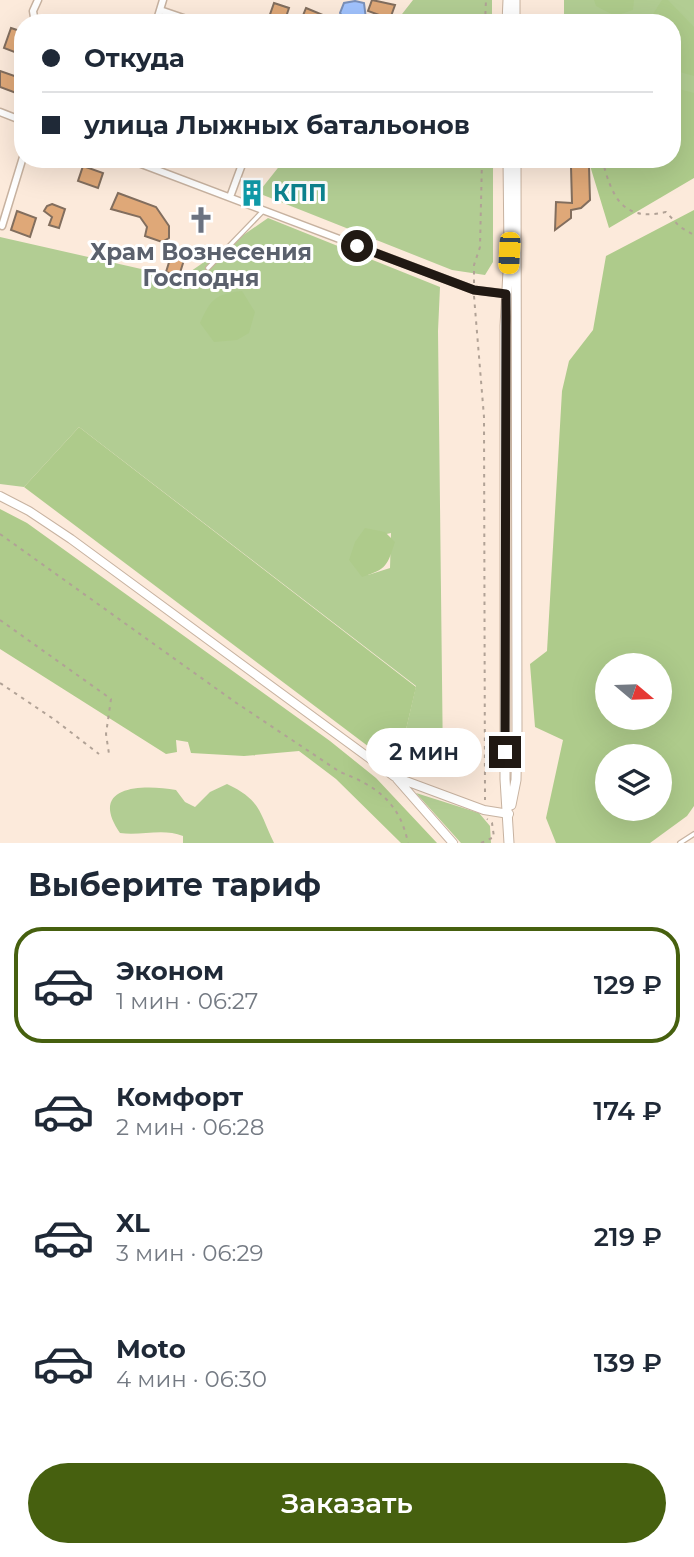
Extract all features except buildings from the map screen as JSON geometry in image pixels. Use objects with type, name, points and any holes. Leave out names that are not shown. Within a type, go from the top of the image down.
[{"type":"main road","points":[[508,168],[511,294]]},
{"type":"main road","points":[[509,843],[505,779],[511,294],[516,168]]},
{"type":"street","points":[[159,14],[163,0]]},
{"type":"street","points":[[160,9],[174,14]]},
{"type":"street","points":[[2,226],[20,168]]},
{"type":"street","points":[[152,168],[474,290],[511,294]]},
{"type":"street","points":[[230,197],[241,168]]},
{"type":"street","points":[[0,496],[71,539],[395,777],[453,843]]},
{"type":"street","points":[[395,777],[484,810],[509,814]]},
{"type":"lane","points":[[208,268],[264,210]]},
{"type":"lane","points":[[680,843],[694,834]]},
{"type":"path","points":[[480,247],[482,168]]},
{"type":"path","points":[[604,168],[616,198],[625,207],[641,216],[666,212],[680,227],[694,235]]},
{"type":"path","points":[[478,329],[484,417],[485,788]]},
{"type":"path","points":[[0,534],[235,702],[340,772],[383,795],[397,808],[408,843]]},
{"type":"path","points":[[0,620],[111,699],[106,734],[109,754]]},
{"type":"path","points":[[0,683],[99,754]]},
{"type":"green space","points":[[413,0],[492,0],[492,14],[402,14]]},
{"type":"green space","points":[[564,0],[694,0],[694,148],[681,145],[681,14],[564,14]]},
{"type":"green space","points":[[594,0],[634,0],[633,10],[621,14],[611,14],[596,6]]},
{"type":"green space","points":[[662,0],[668,0],[694,27],[694,76],[681,72],[681,14],[653,14]]},
{"type":"green space","points":[[681,89],[694,93],[694,178],[609,228],[591,168],[681,168]]},
{"type":"green space","points":[[278,168],[493,168],[493,262],[485,275],[452,270],[258,193]]},
{"type":"green space","points":[[694,210],[694,806],[687,816],[650,843],[556,843],[546,818],[563,740],[535,727],[530,664],[547,651],[562,391],[569,361],[593,330],[606,256]]},
{"type":"green space","points":[[268,218],[440,287],[438,331],[443,765],[397,768],[416,686],[79,427],[24,487],[0,484],[0,237],[181,278]],"holes":[[[391,533],[390,568],[368,575],[355,555],[364,539]]]},
{"type":"green space","points":[[242,291],[255,312],[249,333],[237,340],[214,342],[200,323],[207,308],[220,296]]},
{"type":"green space","points":[[79,427],[416,687],[397,768],[24,487]]},
{"type":"green space","points":[[0,509],[27,523],[330,741],[376,778],[437,843],[401,843],[336,779],[299,751],[244,756],[191,753],[188,742],[176,740],[177,752],[166,754],[0,649]]},
{"type":"green space","points":[[365,528],[385,532],[395,542],[385,566],[362,577],[349,560],[355,542]]},
{"type":"green space","points":[[227,784],[247,796],[258,808],[274,843],[183,843],[183,836],[175,834],[120,833],[112,817],[110,805],[123,791],[149,787],[176,790],[185,802],[195,807],[210,792]]},
{"type":"green space","points":[[416,793],[479,813],[490,826],[491,843],[461,843]]},
{"type":"water","points":[[344,3],[364,3],[365,14],[341,14]]},
{"type":"place","name":"КПП","points":[[252,193]]},
{"type":"place","name":"Храм Вознесения Господня","points":[[201,220]]},
{"type":"route","points":[[357,246],[474,290],[506,294],[505,752]]}]
